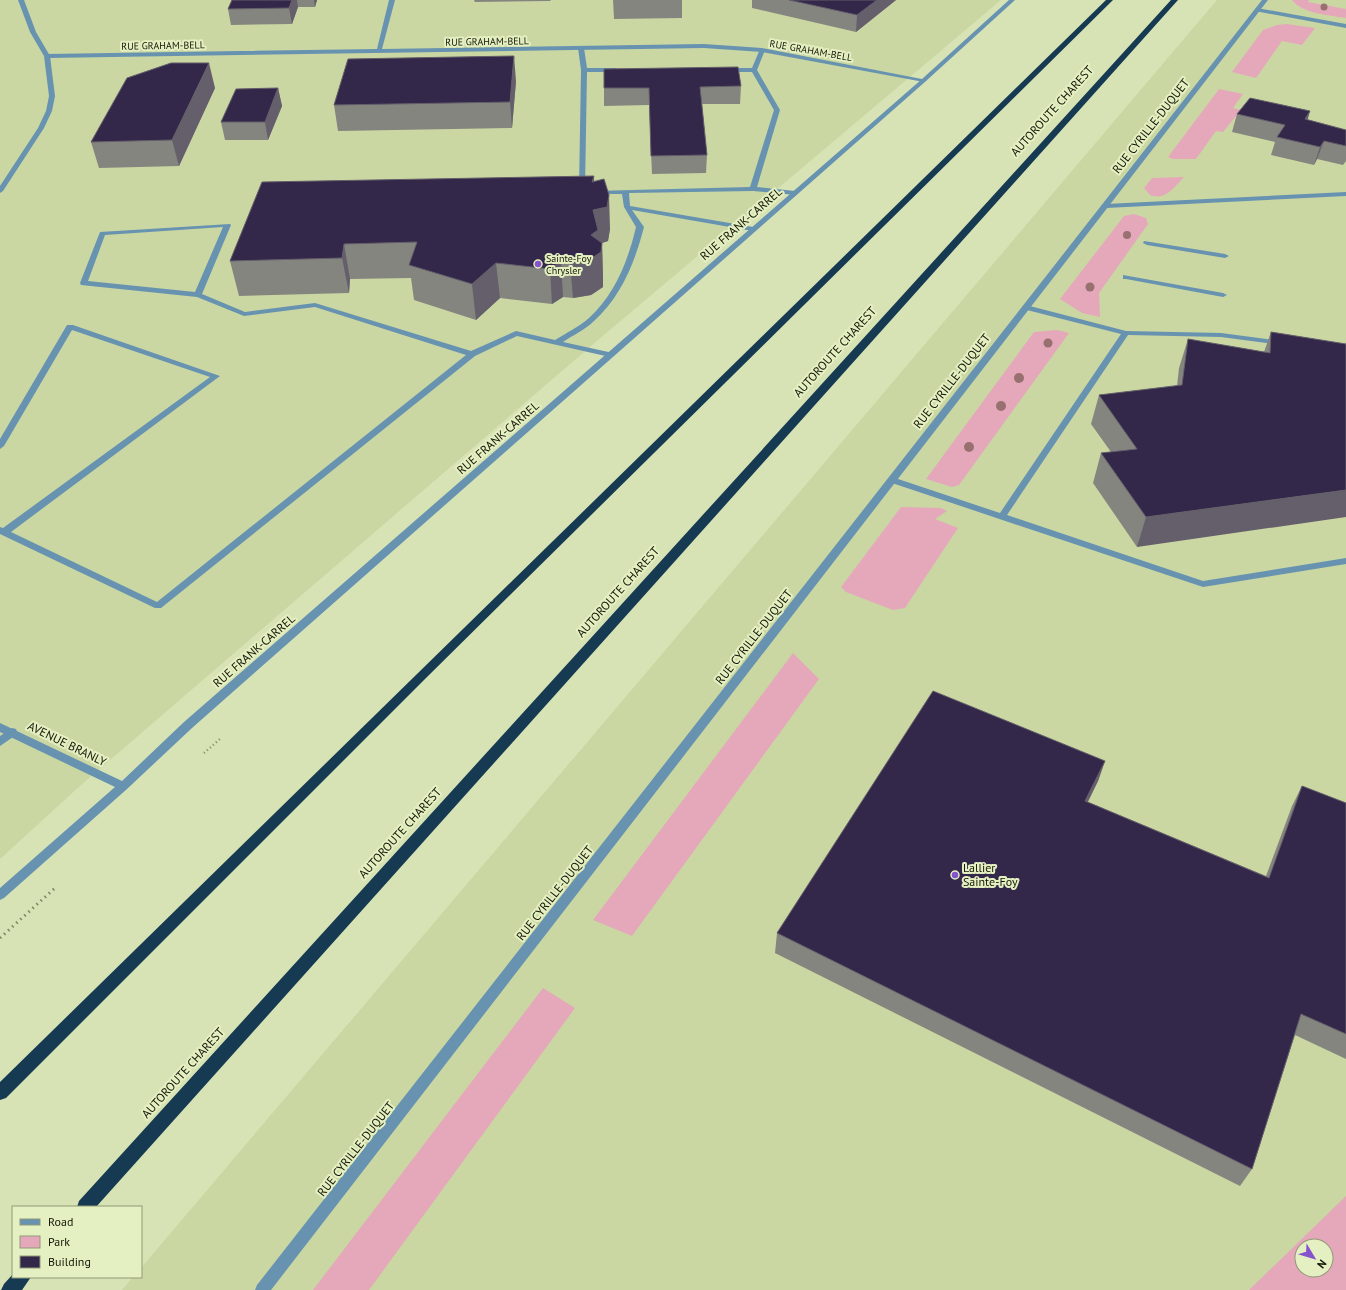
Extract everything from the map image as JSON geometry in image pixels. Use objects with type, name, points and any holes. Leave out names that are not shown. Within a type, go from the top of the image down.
[{"type":"highway","points":[[0,1093],[417,680],[1110,0]]},
{"type":"highway","name":"AUTOROUTE CHAREST","points":[[86,1206],[1175,0]]},
{"type":"highway","points":[[10,1290],[21,1278]]},
{"type":"street","points":[[0,191],[41,128],[49,111],[52,96],[47,56],[33,32],[21,0]]},
{"type":"street","points":[[379,51],[392,0]]},
{"type":"street","name":"RUE FRANK-CARREL","points":[[0,895],[123,786],[188,725],[924,80],[1012,0]]},
{"type":"street","name":"RUE CYRILLE-DUQUET","points":[[262,1290],[1265,0]]},
{"type":"street","points":[[1257,10],[1346,26]]},
{"type":"street","name":"RUE GRAHAM-BELL","points":[[47,56],[704,46],[762,50],[924,80]]},
{"type":"street","points":[[581,48],[584,70],[582,192],[753,189],[795,193]]},
{"type":"street","points":[[754,70],[762,50]]},
{"type":"street","points":[[584,70],[623,70]]},
{"type":"street","points":[[716,70],[754,70]]},
{"type":"street","points":[[753,189],[777,110],[754,70]]},
{"type":"street","points":[[557,342],[594,317],[623,279],[634,251],[640,227],[627,207],[625,191]]},
{"type":"street","points":[[1106,206],[1346,194]]},
{"type":"street","points":[[627,207],[753,229]]},
{"type":"street","points":[[198,295],[228,224],[102,233],[84,282],[198,295],[244,314],[315,305],[472,354]]},
{"type":"street","points":[[1147,243],[1225,256]]},
{"type":"street","points":[[1126,277],[1223,296]]},
{"type":"street","points":[[1026,307],[1126,333],[1221,335],[1292,344]]},
{"type":"street","points":[[0,446],[70,327],[216,376],[2,531],[158,606],[472,354],[516,333],[610,355]]},
{"type":"street","points":[[1002,516],[1126,333]]},
{"type":"street","points":[[892,480],[1203,584],[1346,561]]},
{"type":"street","name":"AVENUE BRANLY","points":[[0,727],[123,786]]},
{"type":"street","points":[[0,742],[12,732]]},
{"type":"shaded area","points":[[0,0],[1001,0],[598,340],[81,785],[0,859]]},
{"type":"shaded area","points":[[1217,0],[1346,0],[1346,1290],[122,1290],[132,1278],[142,1278],[142,1267]]},
{"type":"green space","points":[[1292,0],[1309,0],[1308,2],[1346,9],[1346,18],[1309,11],[1297,5]]},
{"type":"green space","points":[[1287,24],[1315,28],[1302,45],[1282,41],[1256,78],[1232,72],[1263,30],[1277,25]]},
{"type":"green space","points":[[1219,89],[1243,94],[1233,108],[1241,110],[1223,132],[1216,131],[1196,159],[1173,159],[1168,157]]},
{"type":"green space","points":[[1184,177],[1165,195],[1150,195],[1144,188],[1152,178]]},
{"type":"green space","points":[[1134,214],[1146,218],[1148,224],[1099,293],[1100,317],[1082,313],[1060,299],[1124,216]]},
{"type":"green space","points":[[1057,330],[1069,333],[959,485],[952,487],[926,479],[1034,332]]},
{"type":"green space","points":[[901,507],[941,508],[947,511],[935,519],[958,528],[905,608],[893,610],[846,592],[841,587]]},
{"type":"green space","points":[[793,653],[819,679],[632,936],[593,920]]},
{"type":"green space","points":[[543,988],[575,1008],[369,1290],[313,1290]]},
{"type":"green space","points":[[1346,1196],[1346,1290],[1249,1290],[1294,1246],[1294,1278],[1334,1278],[1334,1238],[1303,1238]]},
{"type":"building","points":[[232,0],[292,0],[289,8],[228,9]]},
{"type":"building","points":[[789,0],[877,0],[857,15]]},
{"type":"building","points":[[514,56],[510,102],[334,105],[348,59]]},
{"type":"building","points":[[171,63],[209,63],[172,140],[91,142],[127,78]]},
{"type":"building","points":[[738,67],[741,86],[700,87],[707,155],[651,156],[649,88],[604,88],[604,69]]},
{"type":"building","points":[[278,88],[265,122],[221,122],[236,89]]},
{"type":"building","points":[[1250,98],[1310,111],[1305,119],[1346,130],[1346,146],[1324,141],[1320,147],[1277,137],[1285,125],[1237,114]]},
{"type":"building","points":[[594,176],[592,182],[604,179],[609,195],[607,207],[593,210],[598,230],[591,235],[602,243],[601,252],[589,260],[570,262],[561,261],[550,269],[496,263],[472,284],[409,265],[417,242],[344,244],[342,258],[230,261],[262,182]]},
{"type":"building","points":[[1271,332],[1346,344],[1346,490],[1146,517],[1101,453],[1137,449],[1099,395],[1182,385],[1188,339],[1270,353]]},
{"type":"building","points":[[933,691],[1105,761],[1085,801],[1269,878],[1302,786],[1346,803],[1346,1034],[1301,1014],[1252,1169],[777,933]]},
{"type":"place","name":"Sainte-Foy Chrysler","points":[[538,264]]},
{"type":"place","name":"Lallier Sainte-Foy","points":[[955,875]]}]
